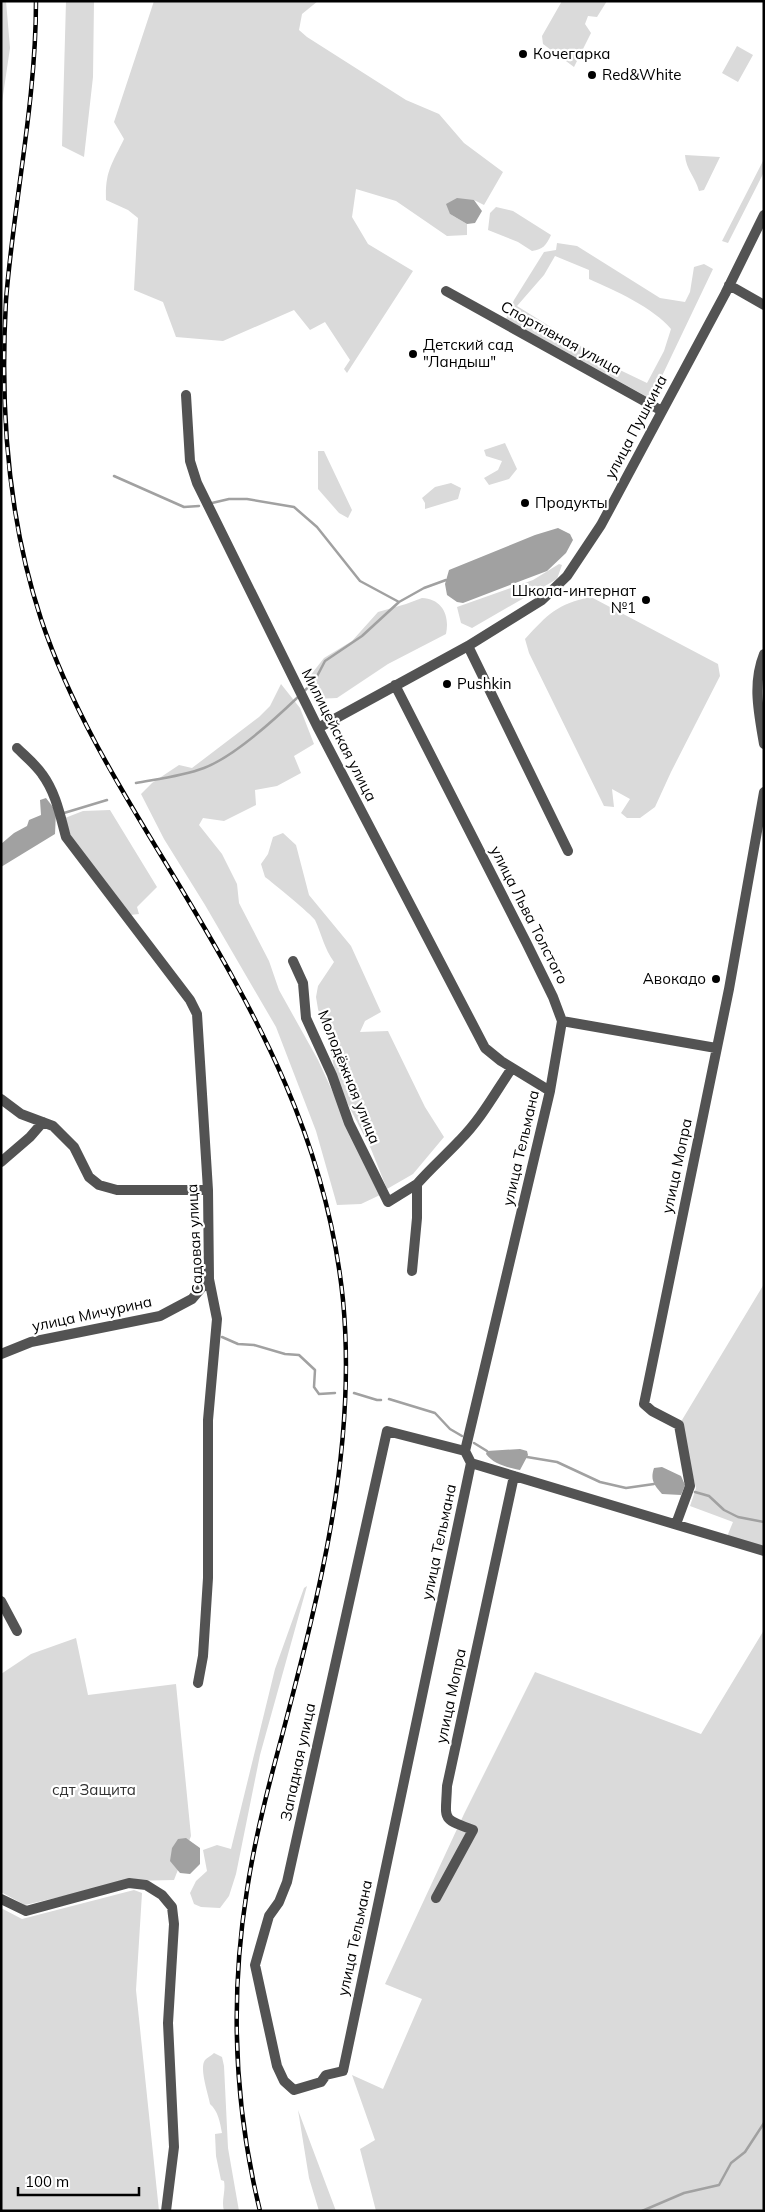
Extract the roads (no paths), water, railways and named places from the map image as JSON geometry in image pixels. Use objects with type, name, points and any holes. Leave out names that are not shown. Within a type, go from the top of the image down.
[{"type":"street","name":"улица Пушкина","points":[[318,728],[468,646],[542,600],[567,576],[601,525],[729,285],[764,214]]},
{"type":"street","points":[[729,285],[764,305]]},
{"type":"street","name":"Спортивная улица","points":[[446,292],[662,411]]},
{"type":"street","name":"Милицейская улица","points":[[186,395],[190,461],[195,480],[318,728],[485,1048],[512,1068],[550,1091]]},
{"type":"street","points":[[468,646],[568,851]]},
{"type":"street","points":[[764,654],[758,671],[757,688],[764,744]]},
{"type":"street","name":"улица Льва Толстого","points":[[395,686],[538,966],[562,1021]]},
{"type":"street","name":"Садовая улица","points":[[17,748],[42,774],[54,795],[60,809],[66,837],[190,1000],[197,1014],[208,1190],[209,1279],[217,1319],[208,1420],[208,1578],[203,1656],[198,1682]]},
{"type":"street","name":"улица Мопра","points":[[676,1524],[690,1486],[679,1424],[652,1411],[644,1404],[716,1048],[764,792]]},
{"type":"street","name":"Молодёжная улица","points":[[293,961],[303,983],[306,1018],[332,1074],[349,1123],[388,1202],[417,1184]]},
{"type":"street","points":[[562,1021],[716,1048]]},
{"type":"street","name":"улица Тельмана","points":[[466,1451],[550,1091],[562,1021]]},
{"type":"street","points":[[412,1271],[417,1218],[417,1184],[437,1161],[461,1140],[490,1105],[512,1068]]},
{"type":"street","points":[[1,1099],[21,1114],[54,1126],[74,1147],[89,1177],[99,1185],[117,1190],[208,1190]]},
{"type":"street","points":[[1,1162],[30,1137],[43,1122]]},
{"type":"street","name":"улица Мичурина","points":[[1,1354],[31,1342],[160,1316],[192,1299],[209,1279]]},
{"type":"street","name":"Западная улица","points":[[343,2071],[326,2075],[321,2082],[294,2090],[284,2081],[277,2066],[255,1966],[269,1916],[279,1902],[287,1882],[387,1431],[466,1451]]},
{"type":"street","points":[[466,1451],[471,1464],[764,1551]]},
{"type":"street","name":"улица Тельмана","points":[[343,2071],[471,1464]]},
{"type":"street","name":"улица Мопра","points":[[436,1898],[473,1830],[450,1822],[446,1816],[447,1786],[514,1476]]},
{"type":"street","points":[[1,1601],[17,1631]]},
{"type":"street","points":[[1,1899],[26,1911],[129,1884],[146,1885],[162,1895],[172,1907],[174,1924],[168,2023],[174,2147],[166,2211]]},
{"type":"waterway","points":[[114,476],[184,507],[199,506]]},
{"type":"waterway","points":[[212,503],[229,499],[247,499],[294,507],[317,527],[360,581],[399,602]]},
{"type":"waterway","points":[[303,692],[314,682],[325,661],[362,636],[399,602],[424,588],[446,580]]},
{"type":"waterway","points":[[136,783],[188,773],[216,762],[241,747],[298,697]]},
{"type":"waterway","points":[[64,813],[107,800]]},
{"type":"waterway","points":[[222,1337],[238,1344],[254,1345],[285,1354],[299,1355],[315,1370],[314,1387],[319,1394],[335,1393]]},
{"type":"waterway","points":[[354,1393],[381,1400]]},
{"type":"waterway","points":[[389,1399],[435,1413],[450,1429],[462,1436]]},
{"type":"waterway","points":[[474,1443],[487,1451]]},
{"type":"waterway","points":[[527,1457],[557,1462],[600,1482],[626,1488],[654,1484]]},
{"type":"waterway","points":[[695,1492],[709,1496],[724,1510],[738,1517],[764,1522]]},
{"type":"waterway","points":[[642,2211],[684,2193],[719,2185],[731,2163],[745,2152],[764,2123]]},
{"type":"railway","points":[[36,1],[29,114],[10,263],[4,340],[5,421],[8,461],[20,541],[29,580],[54,654],[85,723],[102,756],[236,984],[262,1033],[285,1083],[305,1134],[322,1187],[335,1242],[343,1300],[346,1355],[345,1410],[340,1465],[332,1519],[310,1626],[258,1830],[247,1890],[238,1970],[237,2051],[240,2091],[251,2171],[260,2211]]},
{"type":"place","name":"Кочегарка","points":[[523,54]]},
{"type":"place","name":"Red&White","points":[[592,75]]},
{"type":"place","name":"Детский сад \"Ландыш\"","points":[[413,354]]},
{"type":"place","name":"Продукты","points":[[525,503]]},
{"type":"place","name":"Школа-интернат №1","points":[[646,600]]},
{"type":"place","name":"Pushkin","points":[[447,684]]},
{"type":"place","name":"Авокадо","points":[[716,979]]},
{"type":"park label","name":"сдт Защита","points":[[94,1790]]}]
